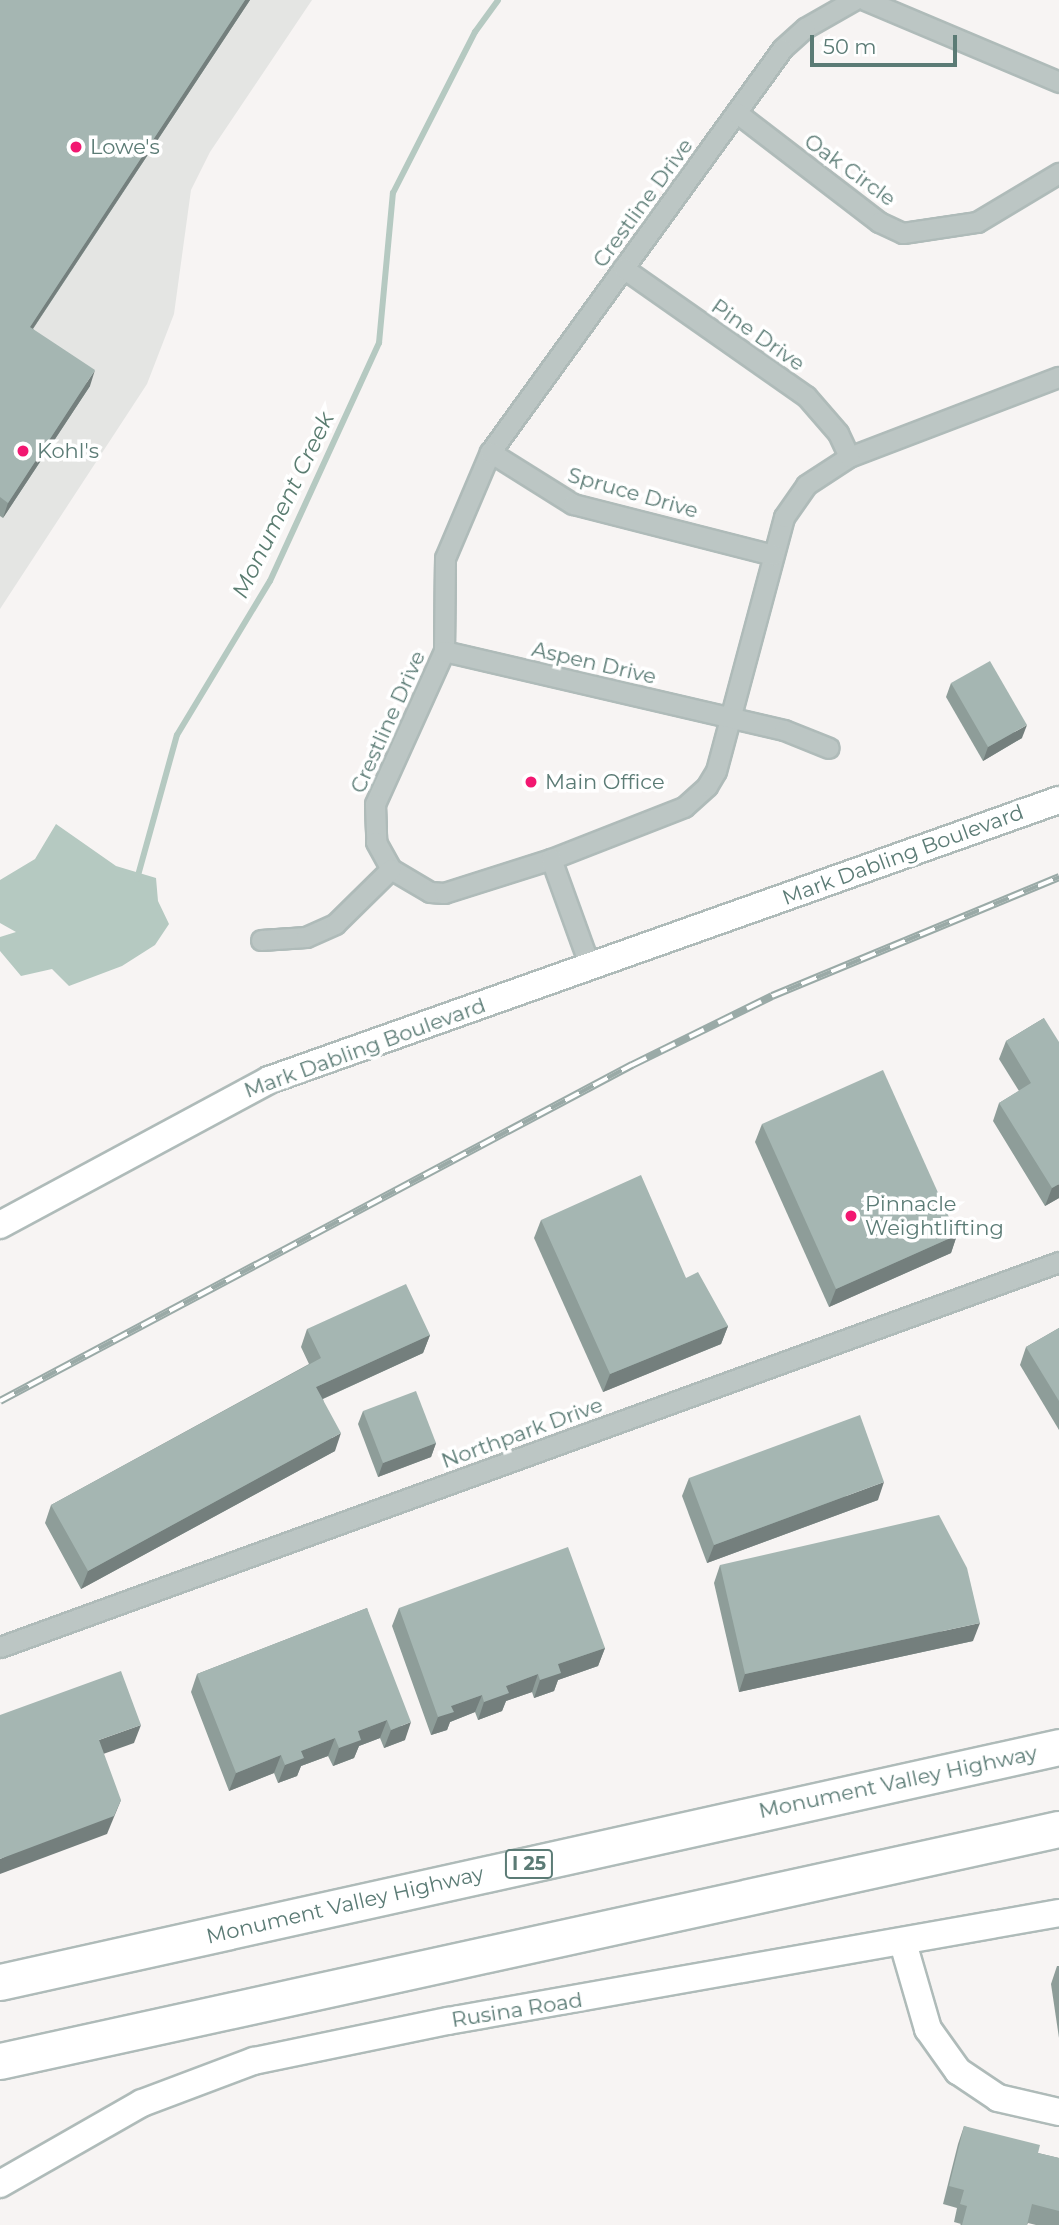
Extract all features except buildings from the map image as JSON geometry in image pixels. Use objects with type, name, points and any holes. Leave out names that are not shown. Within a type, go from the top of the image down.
[{"type":"highway","name":"Monument Valley Highway","points":[[0,1982],[1059,1747]]},
{"type":"highway","points":[[0,2061],[1059,1829]]},
{"type":"street","name":"Crestline Drive","points":[[391,869],[376,842],[375,804],[444,651],[445,558],[490,452],[797,35],[854,0]]},
{"type":"street","points":[[865,0],[1059,82]]},
{"type":"street","name":"Oak Circle","points":[[737,113],[880,222],[902,242],[977,222],[1059,173]]},
{"type":"street","name":"Pine Drive","points":[[623,268],[806,396],[838,433],[849,457]]},
{"type":"street","points":[[261,940],[306,937],[335,924],[391,869],[430,892],[444,893],[551,859],[665,817],[691,802],[716,771],[733,719],[773,555],[793,500],[820,473],[849,457],[1059,377]]},
{"type":"street","name":"Spruce Drive","points":[[490,452],[573,504],[773,555]]},
{"type":"street","name":"Aspen Drive","points":[[444,651],[784,730],[828,748]]},
{"type":"street","name":"Mark Dabling Boulevard","points":[[0,1225],[270,1080],[1059,800]]},
{"type":"street","points":[[551,859],[590,967]]},
{"type":"street","name":"Northpark Drive","points":[[0,1647],[1059,1262]]},
{"type":"street","name":"Rusina Road","points":[[2,2184],[142,2103],[254,2061],[447,2021],[903,1943],[1059,1913]]},
{"type":"street","points":[[903,1943],[928,2029],[958,2071],[998,2098],[1059,2112]]},
{"type":"shaded area","points":[[0,0],[312,0],[210,152],[191,190],[174,314],[147,384],[0,609]]},
{"type":"shaded area","points":[[56,824],[116,866],[156,878],[158,901],[169,924],[155,945],[122,966],[69,986],[52,969],[21,976],[0,951],[0,937],[16,932],[0,923],[0,880],[35,859]]},
{"type":"waterway","name":"Monument Creek","points":[[137,879],[177,735],[270,581],[379,343],[393,193],[475,32],[498,0]]},
{"type":"railway","points":[[0,1401],[632,1065],[772,996],[1059,877]]},
{"type":"place","name":"Lowe's","points":[[76,147]]},
{"type":"place","name":"Kohl's","points":[[23,451]]},
{"type":"place","name":"Main Office","points":[[531,782]]},
{"type":"place","name":"Pinnacle Weightlifting","points":[[851,1216]]}]
